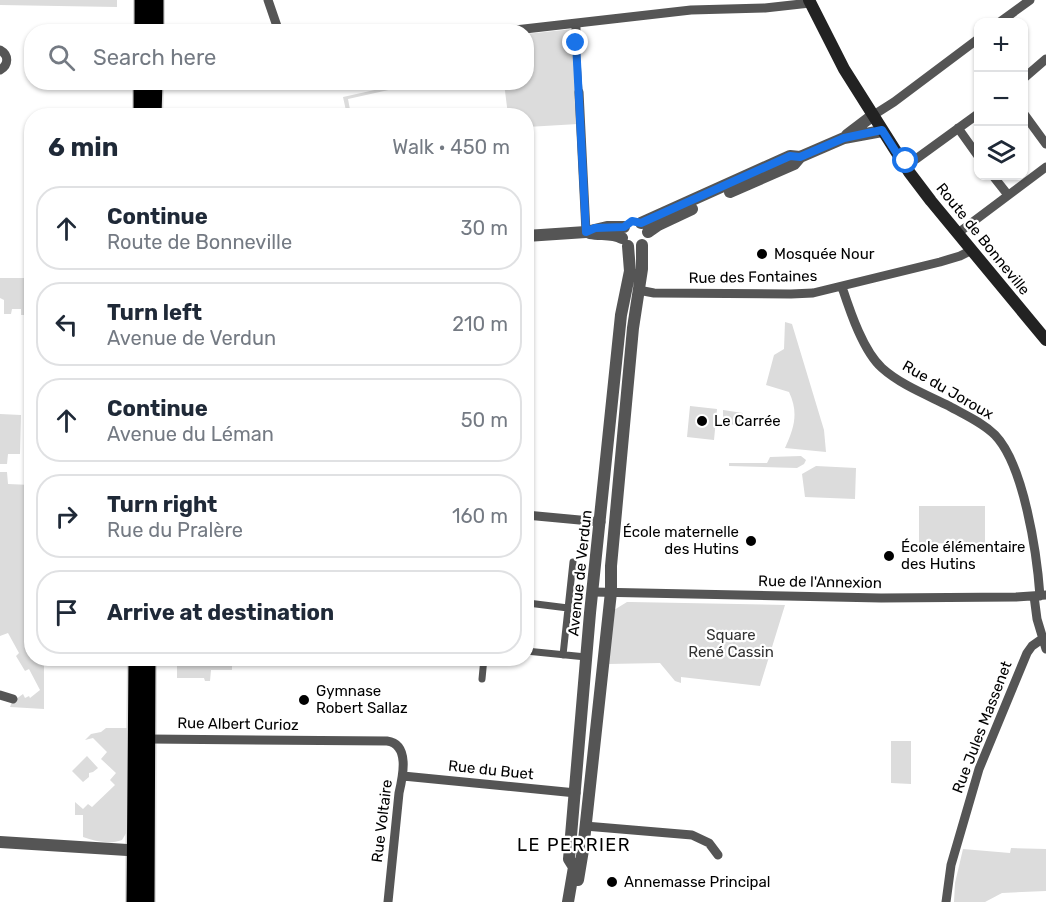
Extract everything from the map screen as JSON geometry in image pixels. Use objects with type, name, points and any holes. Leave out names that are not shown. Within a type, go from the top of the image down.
[{"type":"main road","points":[[142,0],[142,24]]},
{"type":"main road","points":[[156,0],[156,24]]},
{"type":"main road","name":"Route de Bonneville","points":[[810,2],[832,48],[901,160],[931,201],[1046,339]]},
{"type":"main road","points":[[141,90],[141,108]]},
{"type":"main road","points":[[154,108],[155,90]]},
{"type":"main road","points":[[137,666],[142,737]]},
{"type":"main road","points":[[144,901],[140,851],[142,737],[147,666]]},
{"type":"street","points":[[268,0],[276,24]]},
{"type":"street","points":[[1005,18],[1030,0]]},
{"type":"street","points":[[534,28],[722,4],[765,8],[810,2]]},
{"type":"street","points":[[576,24],[586,232]]},
{"type":"street","points":[[844,138],[974,42]]},
{"type":"street","points":[[0,50],[6,54],[7,59],[5,67],[0,70]]},
{"type":"street","points":[[1028,74],[1046,59]]},
{"type":"street","points":[[901,160],[916,159],[974,117]]},
{"type":"street","points":[[1028,121],[1046,144]]},
{"type":"street","points":[[958,128],[974,150]]},
{"type":"street","points":[[624,237],[632,221],[645,227],[658,225],[794,164],[800,157],[844,138],[882,130]]},
{"type":"street","points":[[958,233],[1046,167]]},
{"type":"street","points":[[996,180],[1008,195]]},
{"type":"street","points":[[534,235],[586,232],[595,228],[624,237],[635,247],[647,240],[645,227]]},
{"type":"street","name":"Avenue de Verdun","points":[[568,902],[574,867],[569,861],[586,657],[621,315],[629,274],[624,237]]},
{"type":"street","name":"Avenue de Verdun","points":[[574,902],[582,860],[611,592],[611,556],[642,245]]},
{"type":"street","name":"Rue des Fontaines","points":[[638,290],[654,293],[791,294],[842,287],[950,259],[972,250]]},
{"type":"street","name":"Rue du Joroux","points":[[842,287],[867,347],[882,368],[985,426],[1003,446],[1018,481],[1027,512],[1040,595],[1044,644]]},
{"type":"street","points":[[534,516],[601,522]]},
{"type":"street","points":[[563,655],[573,562]]},
{"type":"street","name":"Rue de l'Annexion","points":[[593,592],[881,598],[1040,595]]},
{"type":"street","points":[[534,604],[568,608]]},
{"type":"street","name":"Rue Jules Massenet","points":[[946,902],[951,865],[979,769],[1027,653],[1032,646],[1044,644]]},
{"type":"street","points":[[534,652],[586,657]]},
{"type":"street","points":[[483,679],[484,666]]},
{"type":"street","points":[[0,695],[13,699]]},
{"type":"street","name":"Rue Albert Curioz","points":[[142,737],[387,741],[398,745]]},
{"type":"street","name":"Rue Voltaire","points":[[388,902],[399,793],[403,776],[402,753],[398,745]]},
{"type":"street","name":"Rue du Buet","points":[[403,776],[576,793]]},
{"type":"street","points":[[585,826],[692,835],[709,843],[718,855]]},
{"type":"street","points":[[0,842],[140,851]]},
{"type":"green space","points":[[0,0],[117,0],[117,7],[0,5]]},
{"type":"green space","points":[[573,29],[578,124],[534,127],[534,108],[507,108],[505,90],[534,90],[534,33]]},
{"type":"green space","points":[[375,90],[388,90],[348,99],[350,108],[345,108],[343,97]]},
{"type":"green space","points":[[0,278],[24,278],[24,315],[21,315],[21,309],[12,309],[11,314],[4,314],[4,300],[0,298]]},
{"type":"green space","points":[[785,322],[792,324],[824,430],[826,452],[785,448],[791,434],[795,414],[792,400],[789,392],[766,385],[774,355],[784,349]]},
{"type":"green space","name":"Le Carrée","points":[[690,406],[717,409],[714,440],[687,437]]},
{"type":"green space","points":[[723,410],[743,413],[742,425],[723,424]]},
{"type":"green space","points":[[0,414],[21,415],[20,454],[8,454],[7,464],[0,464]]},
{"type":"green space","points":[[801,456],[806,460],[797,468],[729,466],[729,463],[767,463],[770,457]]},
{"type":"green space","points":[[816,466],[856,468],[855,499],[805,497],[802,474]]},
{"type":"green space","points":[[0,472],[7,472],[8,484],[24,485],[24,666],[44,666],[44,709],[10,707],[12,702],[23,694],[25,698],[29,696],[30,698],[40,690],[29,669],[25,671],[16,656],[19,653],[8,633],[0,636]]},
{"type":"green space","points":[[919,506],[985,506],[985,544],[919,543]]},
{"type":"green space","name":"Square René Cassin","points":[[627,602],[785,605],[760,686],[681,677],[681,683],[675,681],[660,663],[608,664],[614,610]]},
{"type":"green space","points":[[177,666],[232,666],[232,670],[211,670],[210,681],[205,681],[204,678],[177,678]]},
{"type":"green space","points":[[106,728],[127,728],[128,830],[122,840],[112,842],[83,837],[83,815],[75,815],[75,802],[83,809],[88,804],[92,807],[115,785],[110,780],[116,773],[101,759],[107,752],[93,738],[85,740],[91,734],[101,732]]},
{"type":"green space","points":[[891,741],[911,741],[911,784],[891,783]]},
{"type":"green space","points":[[87,756],[98,768],[89,773],[89,777],[83,782],[72,771]]},
{"type":"green space","points":[[1011,848],[1046,849],[1046,891],[1002,893],[985,902],[954,902],[955,883],[963,849],[1010,853]]},
{"type":"place","name":"Mosquée Nour","points":[[762,254]]},
{"type":"place","name":"Le Carrée","points":[[702,421]]},
{"type":"place","name":"École maternelle des Hutins","points":[[751,541]]},
{"type":"place","name":"École élémentaire des Hutins","points":[[889,556]]},
{"type":"place","name":"Gymnase Robert Sallaz","points":[[304,700]]},
{"type":"place","name":"Annemasse Principal","points":[[612,882]]},
{"type":"district","name":"LE PERRIER","points":[[574,845]]},
{"type":"route","points":[[576,43],[586,232],[595,228],[624,227],[632,221],[641,223],[790,156],[800,157],[844,138],[882,130],[901,160],[906,161]]}]
